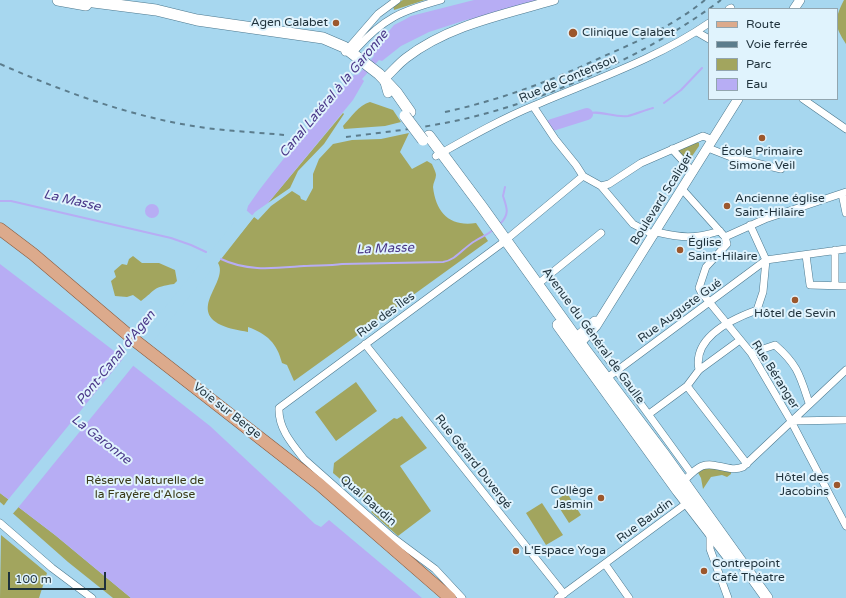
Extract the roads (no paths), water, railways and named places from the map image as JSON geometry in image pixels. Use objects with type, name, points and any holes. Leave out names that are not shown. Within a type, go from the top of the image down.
[{"type":"main road","points":[[58,0],[174,18],[198,20]]},
{"type":"main road","points":[[78,0],[160,11],[198,20]]},
{"type":"main road","name":"Avenue du Général de Gaulle","points":[[198,20],[305,37],[323,38],[351,53],[382,78],[562,324],[581,341],[683,481],[692,502]]},
{"type":"main road","name":"Voie sur Berge","points":[[0,229],[33,254],[133,339],[319,484],[450,598]]},
{"type":"main road","name":"Avenue du Général de Gaulle","points":[[501,241],[538,284],[562,324]]},
{"type":"main road","name":"Avenue du Général de Gaulle","points":[[581,341],[637,435],[692,502],[767,598]]},
{"type":"main road","name":"Avenue du Général de Gaulle","points":[[711,526],[759,598]]},
{"type":"street","points":[[351,53],[378,14],[397,0]]},
{"type":"street","points":[[351,53],[388,19],[413,8],[441,0]]},
{"type":"street","points":[[382,78],[405,58],[437,38],[467,26],[554,0]]},
{"type":"street","name":"Rue de Contensou","points":[[439,154],[477,132],[533,106],[591,83],[697,32],[708,24]]},
{"type":"street","points":[[697,32],[708,38]]},
{"type":"street","name":"Boulevard Scaliger","points":[[581,341],[605,312],[737,100]]},
{"type":"street","points":[[804,100],[846,129]]},
{"type":"street","points":[[533,106],[555,139],[583,176],[601,186],[627,218],[655,234],[678,237],[698,237],[720,231]]},
{"type":"street","points":[[601,186],[609,184],[641,163],[703,136],[713,140]]},
{"type":"street","points":[[708,148],[731,158],[781,168]]},
{"type":"street","points":[[672,149],[693,172]]},
{"type":"street","name":"Rue des Îles","points":[[279,408],[501,241],[583,176]]},
{"type":"street","points":[[682,189],[725,237],[750,225],[844,193],[846,213]]},
{"type":"street","points":[[699,370],[698,358],[706,342],[726,324],[757,310],[763,292],[766,260],[750,225]]},
{"type":"street","points":[[538,284],[601,233]]},
{"type":"street","name":"Rue Béranger","points":[[725,237],[727,244],[706,267],[699,288],[726,324],[751,353],[791,421],[846,525]]},
{"type":"street","points":[[766,260],[846,249]]},
{"type":"street","points":[[835,250],[835,284]]},
{"type":"street","points":[[806,255],[810,285],[835,284],[838,286],[846,286]]},
{"type":"street","name":"Rue Auguste Gué","points":[[607,378],[766,260]]},
{"type":"street","name":"Boulevard Scaliger","points":[[581,341],[593,323],[605,312]]},
{"type":"street","points":[[562,324],[576,327],[593,323]]},
{"type":"street","points":[[649,414],[687,386],[699,370],[740,340]]},
{"type":"street","name":"Avenue du Général de Gaulle","points":[[581,341],[617,371],[692,473]]},
{"type":"street","name":"Rue Gérard Duvergé","points":[[365,344],[561,596]]},
{"type":"street","points":[[751,353],[775,345],[790,358],[799,374],[809,404]]},
{"type":"street","points":[[648,448],[656,454],[679,485],[692,473],[707,465],[732,469],[739,468],[747,464],[846,370]]},
{"type":"street","points":[[687,386],[747,464]]},
{"type":"street","name":"Quai Baudin","points":[[279,408],[280,422],[292,444],[304,459],[392,537],[435,569],[462,598]]},
{"type":"street","points":[[791,421],[846,420]]},
{"type":"street","name":"Rue Baudin","points":[[561,596],[692,502]]},
{"type":"street","points":[[0,523],[52,568],[92,598]]},
{"type":"street","points":[[711,526],[710,549],[728,598]]},
{"type":"street","points":[[605,564],[629,598]]},
{"type":"water","name":"Réserve Naturelle de la Frayère d'Alose","points":[[474,0],[539,0],[429,32],[401,46],[382,61],[379,60],[362,79],[364,81],[353,100],[268,203],[255,212],[131,364],[210,426],[315,524],[321,527],[329,520],[422,598],[131,598],[55,535],[0,493],[0,264],[126,360],[247,210],[248,206],[265,182],[325,108],[347,82],[355,74],[358,75],[374,56],[371,53],[394,25],[411,16]]},
{"type":"water","points":[[152,204],[157,206],[159,211],[157,216],[152,218],[147,216],[145,211],[147,206]]},
{"type":"waterway","name":"La Masse","points":[[664,103],[681,90],[702,68]]},
{"type":"waterway","name":"La Masse","points":[[587,114],[596,112],[617,116],[628,116],[653,108]]},
{"type":"waterway","name":"La Masse","points":[[552,125],[587,114]]},
{"type":"waterway","name":"La Masse","points":[[500,224],[507,211],[503,196],[505,187]]},
{"type":"waterway","name":"La Masse","points":[[0,201],[11,201],[171,238],[206,252]]},
{"type":"waterway","name":"La Masse","points":[[221,259],[241,266],[262,268],[342,264],[443,262],[452,259],[471,244],[493,230]]},
{"type":"railway","points":[[445,112],[505,96],[564,74],[656,32],[669,25],[705,0]]},
{"type":"railway","points":[[710,8],[721,0]]},
{"type":"railway","points":[[346,137],[439,124],[512,106],[549,93],[623,60],[658,41],[708,9]]},
{"type":"railway","points":[[0,64],[47,84],[119,109],[204,128],[284,135]]},
{"type":"place","name":"Agen Calabet","points":[[336,23]]},
{"type":"place","name":"Clinique Calabet","points":[[573,33]]},
{"type":"place","name":"École Primaire Simone Veil","points":[[762,138]]},
{"type":"place","name":"Ancienne église Saint-Hilaire","points":[[727,206]]},
{"type":"place","name":"Église Saint-Hilaire","points":[[680,250]]},
{"type":"place","name":"Hôtel de Sevin","points":[[795,300]]},
{"type":"place","name":"Hôtel des Jacobins","points":[[837,485]]},
{"type":"place","name":"Collège Jasmin","points":[[601,498]]},
{"type":"place","name":"L'Espace Yoga","points":[[516,551]]},
{"type":"place","name":"Contrepoint Café Théatre","points":[[704,571]]},
{"type":"water label","name":"Canal Latéral à la Garonne","points":[[334,94]]},
{"type":"water label","name":"Pont-Canal d'Agen","points":[[116,358]]},
{"type":"water label","name":"La Garonne","points":[[101,440]]}]
